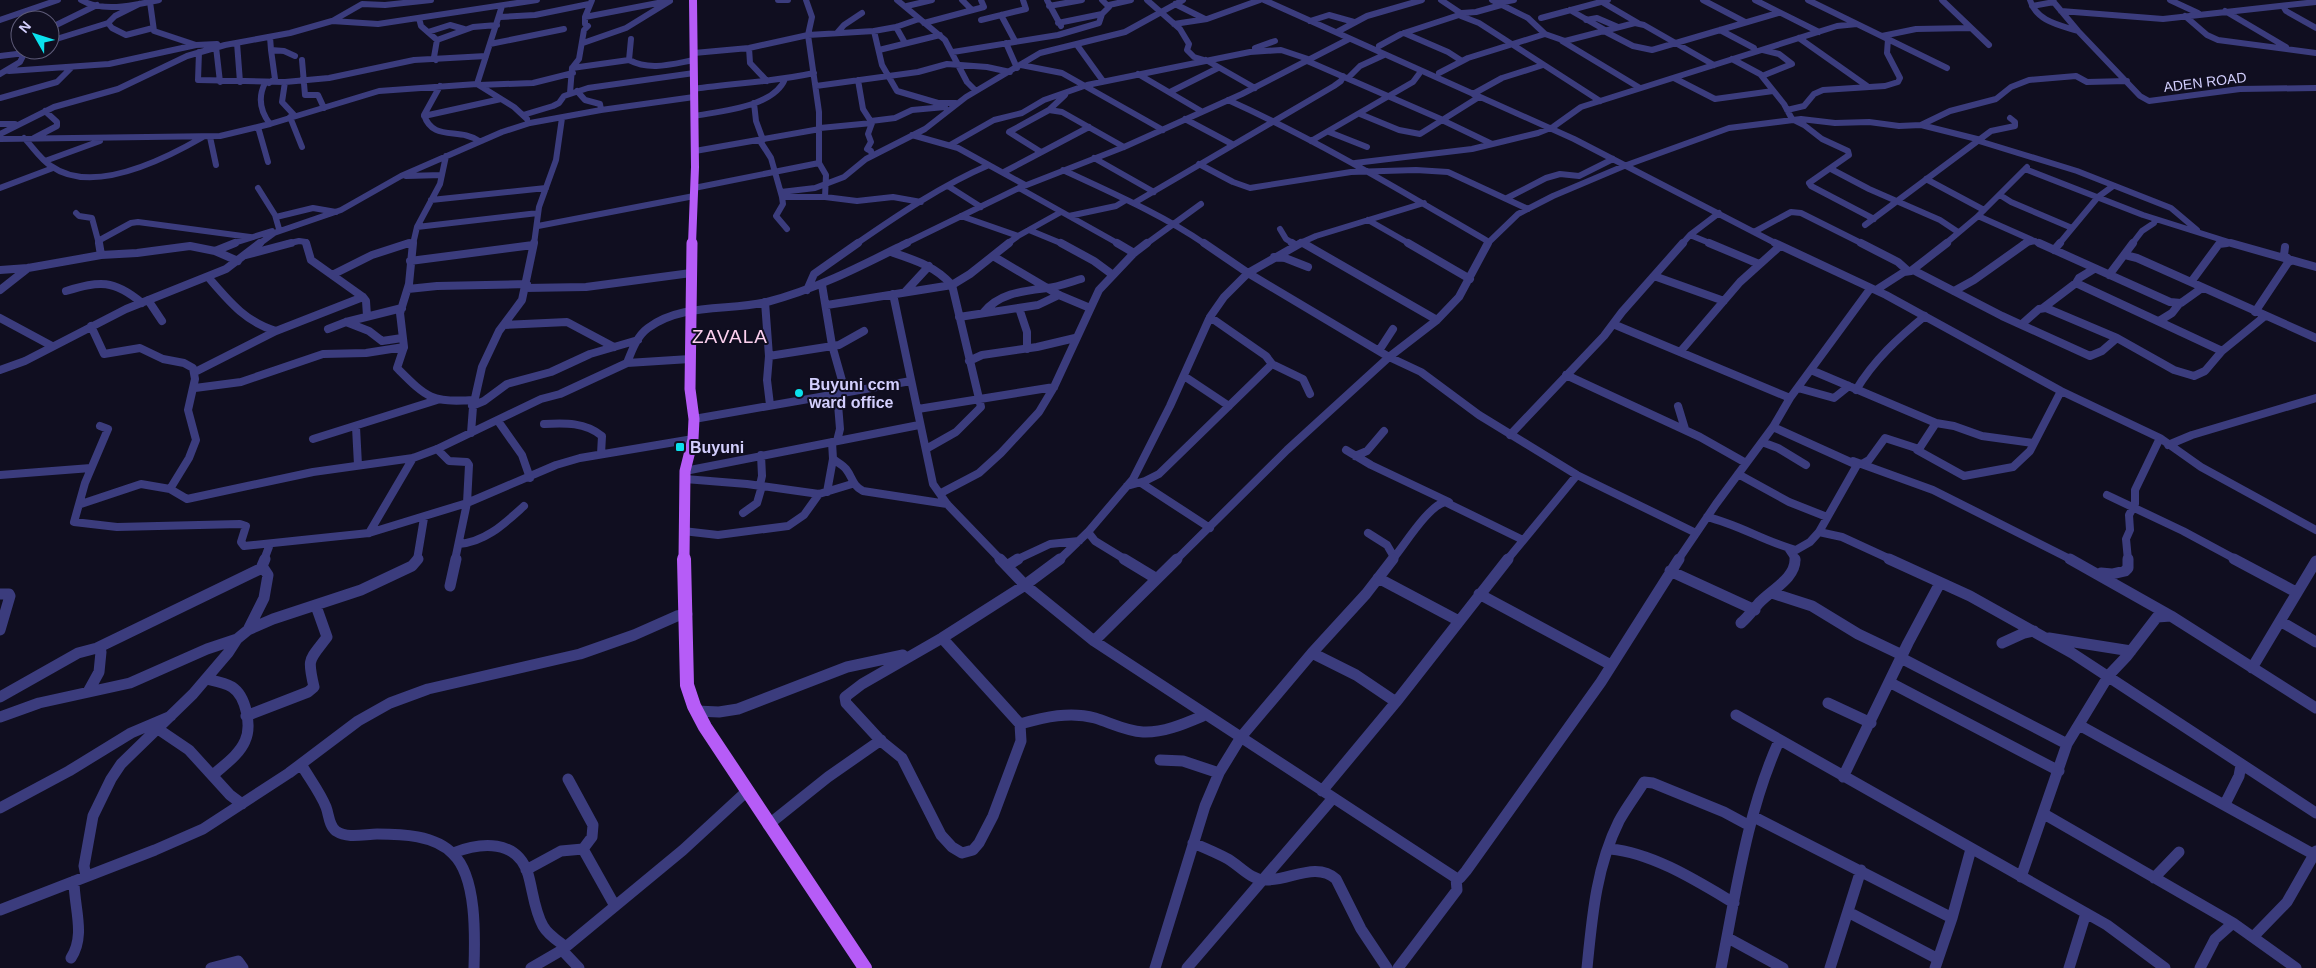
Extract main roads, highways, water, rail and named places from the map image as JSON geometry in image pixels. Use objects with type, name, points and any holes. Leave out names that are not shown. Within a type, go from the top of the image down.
[{"type":"main road","points":[[693,0],[695,150],[690,389],[694,419],[693,439],[685,475],[683,531],[687,614],[685,665],[687,685],[696,711],[746,792],[865,968]]},
{"type":"place","name":"Buyuni ccm ward office","points":[[799,393]]},
{"type":"place","name":"Buyuni","points":[[680,447]]},
{"type":"district","name":"ZAVALA","points":[[730,336]]}]
